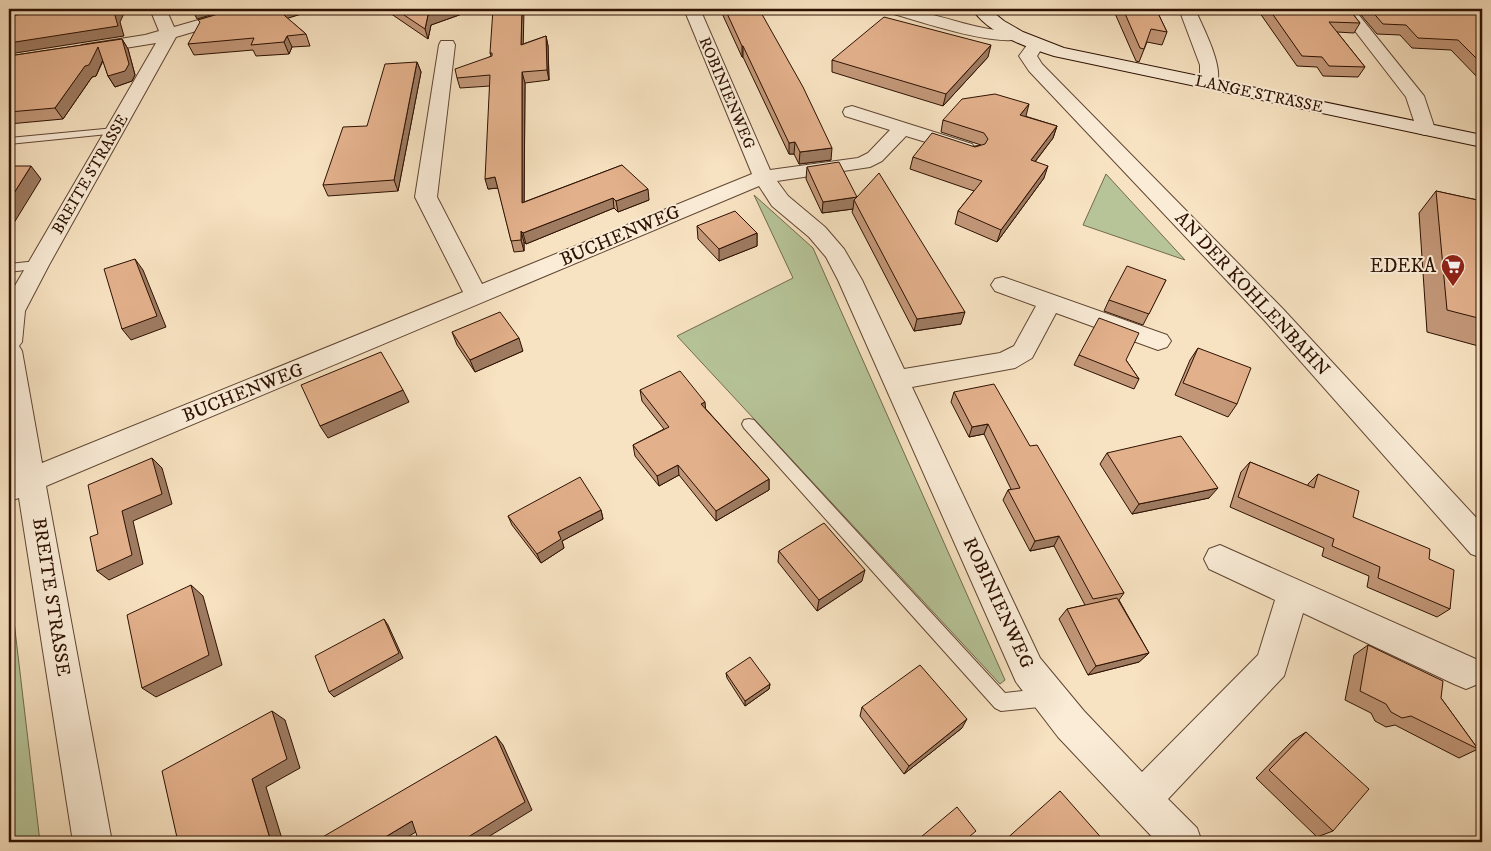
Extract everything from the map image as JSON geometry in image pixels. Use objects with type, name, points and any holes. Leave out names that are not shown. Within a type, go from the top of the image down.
[{"type":"street","points":[[158,9],[169,34]]},
{"type":"street","points":[[68,52],[147,40],[254,9]]},
{"type":"street","name":"ROBINIENWEG","points":[[692,9],[763,177],[780,200],[817,232],[836,254],[850,280],[1028,670],[1048,697],[1072,724],[1183,842]]},
{"type":"street","points":[[893,9],[989,34],[1014,35]]},
{"type":"street","points":[[980,9],[995,23],[1014,35]]},
{"type":"street","points":[[1187,9],[1209,65],[1208,83]]},
{"type":"street","points":[[1346,9],[1415,96],[1425,129]]},
{"type":"street","name":"BREITE STRASSE","points":[[9,342],[13,311],[36,265],[115,132],[169,34]]},
{"type":"street","name":"LANGE STRASSE","points":[[1014,35],[1036,45],[1060,52],[1482,141]]},
{"type":"street","name":"AN DER KOHLENBAHN","points":[[1036,45],[1028,56],[1035,67],[1274,315],[1482,545]]},
{"type":"street","points":[[447,46],[426,197],[477,296]]},
{"type":"street","points":[[852,112],[973,151]]},
{"type":"street","points":[[763,177],[863,163],[875,157],[903,128]]},
{"type":"street","name":"BUCHENWEG","points":[[20,485],[763,177]]},
{"type":"street","points":[[1003,285],[1158,341]]},
{"type":"street","points":[[895,380],[1006,361],[1023,352],[1050,302]]},
{"type":"street","name":"BREITE STRASSE","points":[[9,351],[20,485],[92,842]]},
{"type":"street","points":[[1220,559],[1466,672]]},
{"type":"street","points":[[1142,799],[1272,664],[1292,592]]},
{"type":"lane","points":[[9,141],[115,132]]},
{"type":"lane","points":[[9,268],[36,265]]},
{"type":"lane","points":[[749,424],[1001,702],[1048,697]]},
{"type":"green space","points":[[1106,174],[1185,260],[1083,225]]},
{"type":"green space","points":[[754,195],[813,248],[1005,680],[1000,684],[677,336],[793,278]]},
{"type":"green space","points":[[9,579],[40,842],[9,842]]},
{"type":"building","points":[[55,9],[115,9],[114,12],[118,26],[9,43],[9,16]]},
{"type":"building","points":[[235,9],[277,9],[306,34],[287,36],[284,42],[251,45],[254,38],[188,44],[200,22],[198,20]]},
{"type":"building","points":[[395,9],[445,9],[428,15],[425,29]]},
{"type":"building","points":[[493,9],[522,9],[521,45],[546,36],[547,70],[522,72],[522,203],[622,165],[648,189],[616,201],[613,198],[523,233],[521,231],[521,240],[511,241],[495,177],[485,179],[490,75],[457,78],[455,69],[492,56],[492,53],[490,53]]},
{"type":"building","points":[[725,9],[759,9],[803,87],[832,148],[800,152],[795,142],[789,143]]},
{"type":"building","points":[[1123,9],[1156,9],[1167,32],[1151,29],[1144,49],[1140,48]]},
{"type":"building","points":[[1269,9],[1349,9],[1360,23],[1329,22],[1365,67],[1329,66],[1322,57],[1302,56]]},
{"type":"building","points":[[1370,9],[1482,9],[1482,64],[1458,40],[1418,38],[1406,25],[1383,24]]},
{"type":"building","points":[[884,17],[991,45],[946,94],[832,60]]},
{"type":"building","points":[[122,39],[129,64],[125,71],[108,76],[98,47],[89,65],[85,66],[55,108],[9,112],[9,56]]},
{"type":"building","points":[[417,62],[394,180],[323,185],[343,127],[367,126],[385,64]]},
{"type":"building","points":[[995,94],[1029,104],[1020,115],[1057,126],[1031,160],[1048,166],[1001,230],[958,211],[982,181],[913,157],[932,133],[975,147],[985,144],[988,139],[984,133],[943,120],[962,99]]},
{"type":"building","points":[[839,162],[857,197],[823,202],[807,167]]},
{"type":"building","points":[[9,166],[31,166],[9,201]]},
{"type":"building","points":[[879,173],[965,312],[917,319],[854,200]]},
{"type":"building","points":[[1436,191],[1482,201],[1482,319],[1447,310]]},
{"type":"building","points":[[735,211],[757,233],[719,249],[697,226]]},
{"type":"building","points":[[135,259],[157,316],[122,329],[104,269]]},
{"type":"building","points":[[1127,266],[1166,280],[1149,314],[1109,300]]},
{"type":"building","points":[[500,312],[519,338],[470,360],[452,332]]},
{"type":"building","points":[[1099,318],[1139,333],[1126,360],[1139,379],[1079,355]]},
{"type":"building","points":[[1198,348],[1251,368],[1237,404],[1183,383]]},
{"type":"building","points":[[381,352],[403,390],[320,426],[301,385]]},
{"type":"building","points":[[680,371],[705,402],[701,404],[769,479],[716,511],[678,465],[657,476],[633,445],[669,427],[640,390]]},
{"type":"building","points":[[994,384],[1030,446],[1037,445],[1124,593],[1093,599],[1059,536],[1035,541],[1008,490],[1020,488],[988,424],[972,427],[954,392]]},
{"type":"building","points":[[1181,436],[1218,488],[1139,504],[1107,453]]},
{"type":"building","points":[[152,458],[162,494],[122,511],[132,555],[97,571],[90,537],[98,534],[88,485]]},
{"type":"building","points":[[1250,462],[1314,488],[1318,474],[1359,491],[1353,517],[1430,549],[1429,559],[1454,570],[1450,609],[1378,578],[1380,567],[1332,546],[1334,539],[1238,497]]},
{"type":"building","points":[[580,477],[601,510],[558,532],[561,539],[537,554],[508,516]]},
{"type":"building","points":[[824,523],[865,570],[819,600],[779,551]]},
{"type":"building","points":[[191,585],[209,655],[142,688],[127,615]]},
{"type":"building","points":[[1117,598],[1149,653],[1096,666],[1067,609]]},
{"type":"building","points":[[384,619],[399,653],[329,692],[315,656]]},
{"type":"building","points":[[1368,645],[1443,681],[1441,698],[1478,749],[1411,716],[1402,718],[1391,712],[1386,704],[1360,691]]},
{"type":"building","points":[[750,657],[770,684],[745,701],[726,673]]},
{"type":"building","points":[[920,665],[967,719],[909,766],[862,707]]},
{"type":"building","points":[[272,711],[287,759],[252,779],[271,842],[178,842],[162,771]]},
{"type":"building","points":[[1306,732],[1369,789],[1333,831],[1269,770]]},
{"type":"building","points":[[496,736],[525,802],[460,842],[419,842],[412,821],[377,842],[314,842]]},
{"type":"building","points":[[1060,791],[1105,842],[1003,842]]},
{"type":"building","points":[[957,807],[976,831],[963,842],[915,842]]},
{"type":"place","name":"EDEKA","points":[[1453,287]]}]
